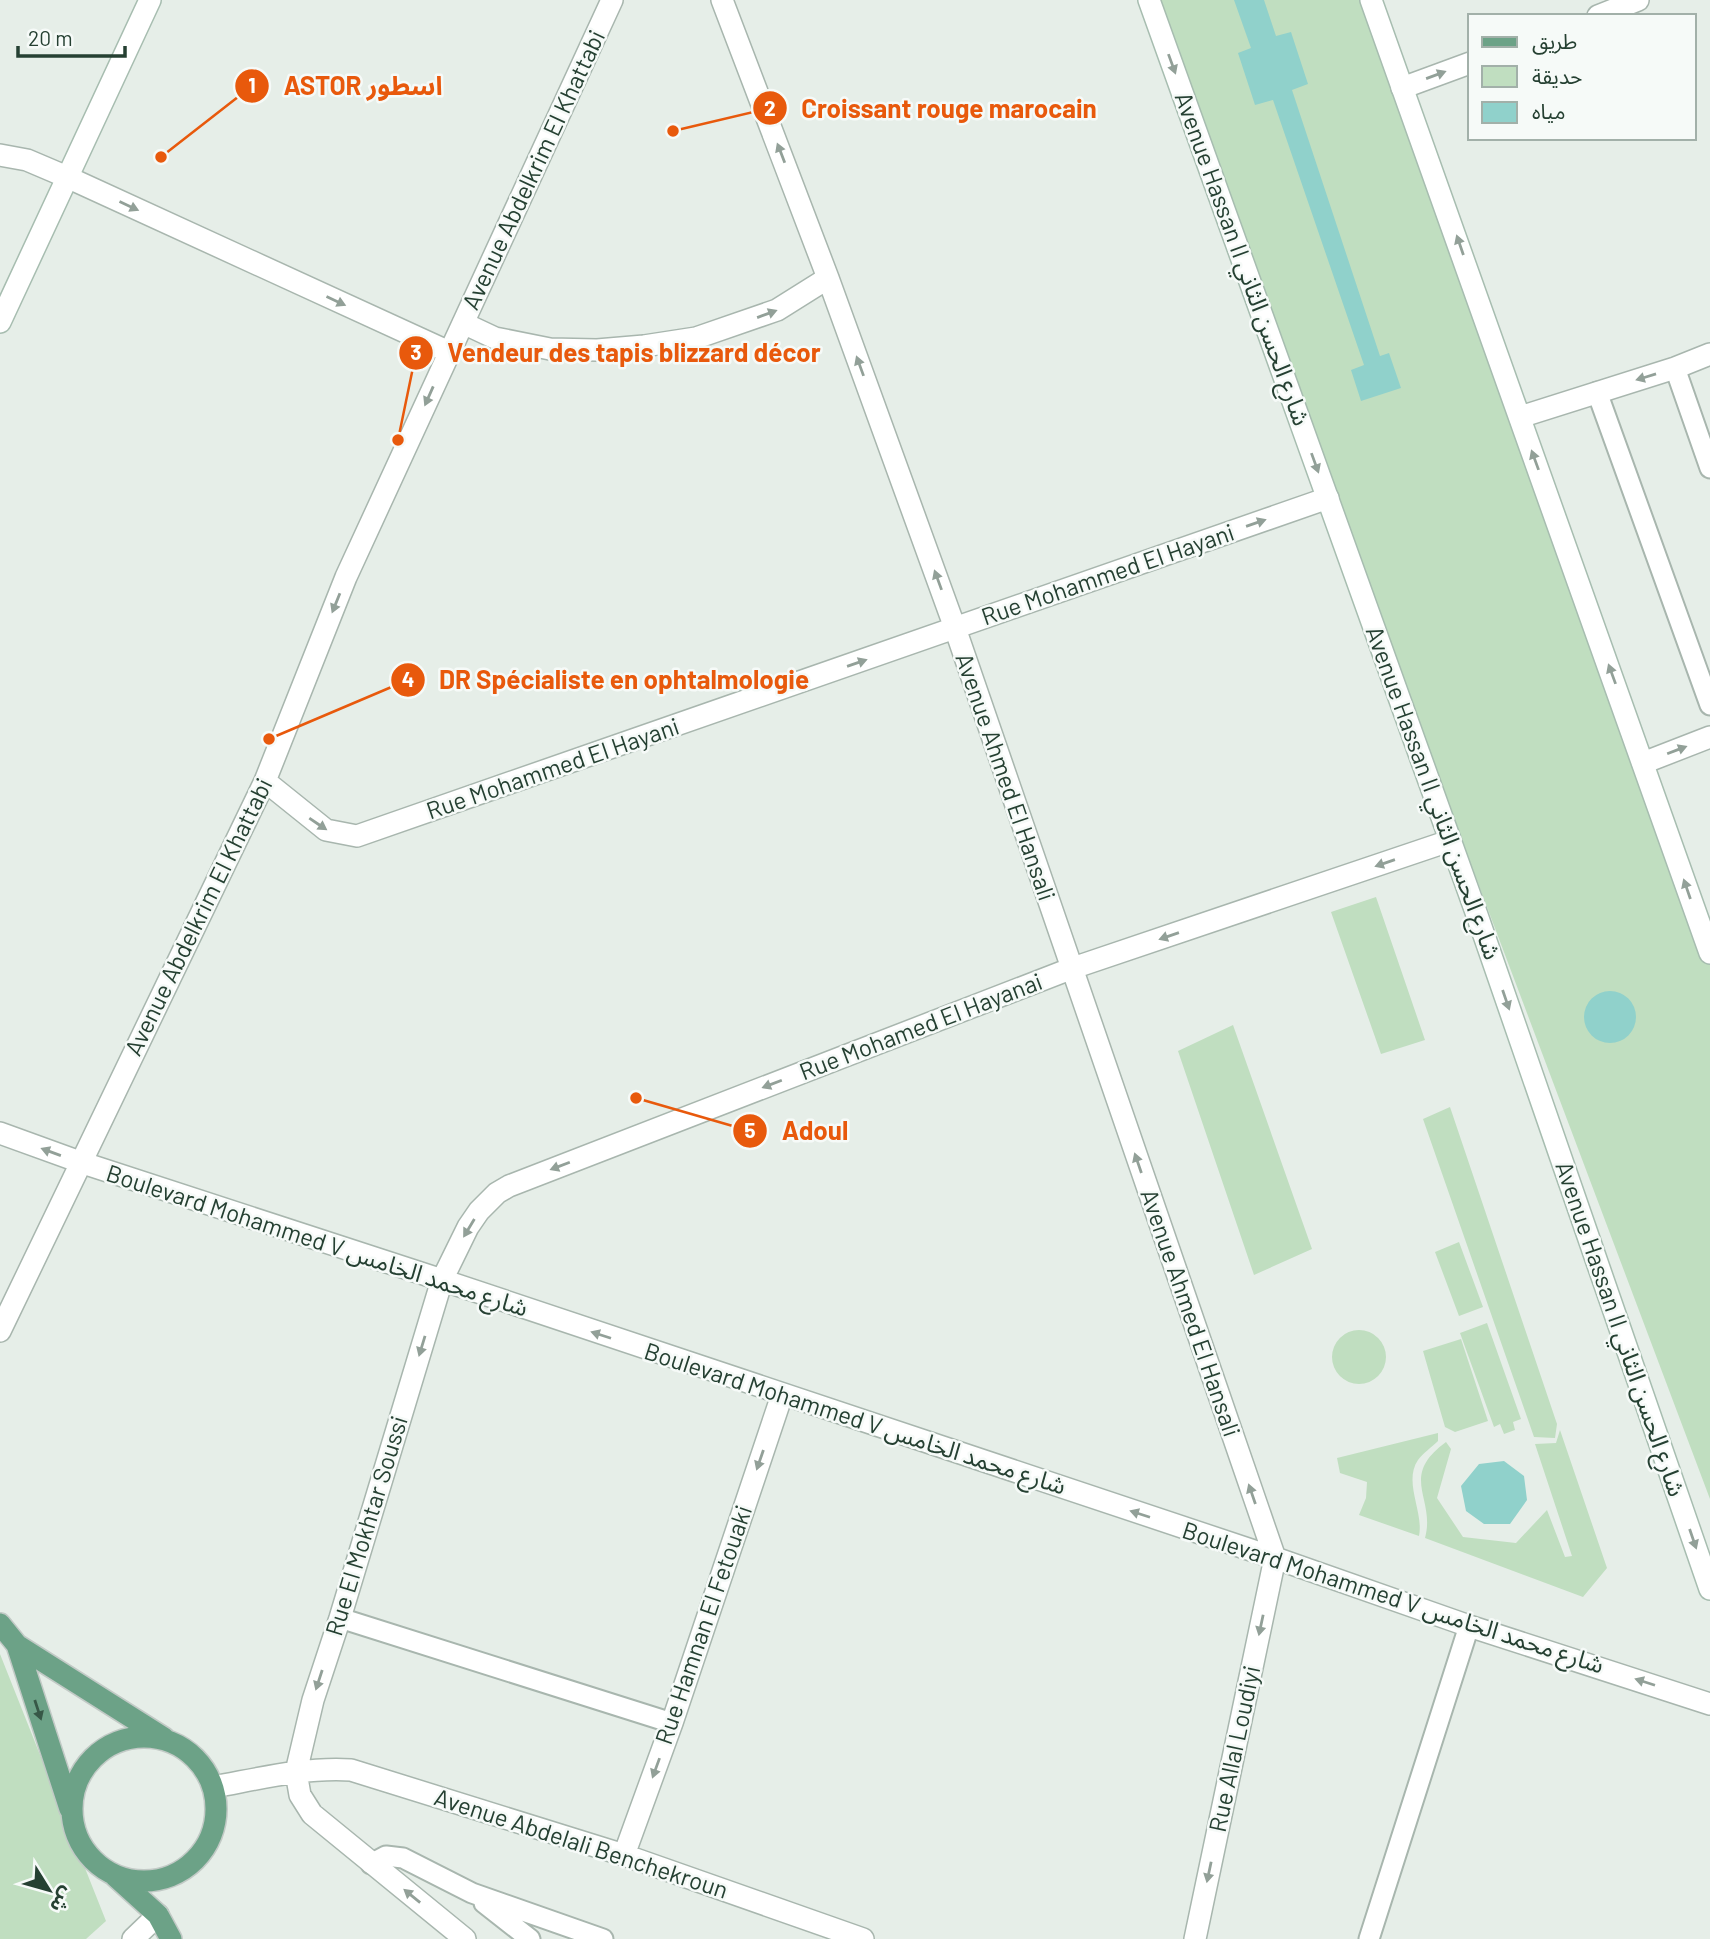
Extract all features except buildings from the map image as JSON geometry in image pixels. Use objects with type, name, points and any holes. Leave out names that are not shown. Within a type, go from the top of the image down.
[{"type":"main road","points":[[0,1624],[17,1644],[194,1756],[213,1787],[215,1823],[198,1856],[185,1868],[168,1877],[150,1881],[132,1880],[114,1874]]},
{"type":"main road","points":[[17,1644],[77,1835],[85,1851],[159,1915],[172,1939]]},
{"type":"main road","points":[[72,1817],[78,1781],[86,1765],[99,1752],[115,1743],[133,1738],[151,1737],[169,1741]]},
{"type":"main road","points":[[159,1915],[168,1877]]},
{"type":"street","points":[[0,322],[150,0]]},
{"type":"street","name":"Avenue Abdelkrim El Khattabi","points":[[0,1331],[265,780],[346,577],[612,0]]},
{"type":"street","name":"Avenue Ahmed El Hansali","points":[[722,0],[828,278],[955,628],[1070,969],[1275,1558]]},
{"type":"street","name":"Avenue Hassan II شارع الحسن الثاني","points":[[1149,0],[1328,498],[1710,1589]]},
{"type":"street","points":[[1371,0],[1710,953]]},
{"type":"street","points":[[1603,14],[1638,0]]},
{"type":"street","points":[[1402,88],[1468,64]]},
{"type":"street","points":[[0,155],[27,160],[67,177],[449,352]]},
{"type":"street","points":[[463,323],[495,338],[550,348],[597,350],[644,346],[696,338],[777,310],[828,278]]},
{"type":"street","points":[[1520,417],[1675,368],[1710,354]]},
{"type":"street","name":"Rue Mohammed El Hayani","points":[[265,780],[326,830],[357,836],[1328,498]]},
{"type":"street","points":[[1643,763],[1710,737]]},
{"type":"street","name":"Rue Mohamed El Hayanai","points":[[442,1280],[468,1227],[479,1211],[497,1193],[509,1186],[1070,969],[1449,841]]},
{"type":"street","name":"Boulevard Mohammed V شارع محمد الخامس","points":[[0,1133],[80,1162],[1275,1558],[1469,1626],[1710,1704]]},
{"type":"street","name":"Rue El Mokhtar Soussi","points":[[296,1772],[313,1700],[442,1280]]},
{"type":"street","name":"Rue Hamnan El Fetouaki","points":[[624,1855],[672,1723],[782,1395]]},
{"type":"street","name":"Rue Allal Loudiyi","points":[[1195,1939],[1275,1558]]},
{"type":"street","name":"Avenue Abdelali Benchekroun","points":[[213,1787],[326,1768],[351,1770],[624,1855],[863,1939]]},
{"type":"street","points":[[296,1772],[300,1796],[312,1814],[465,1939]]},
{"type":"street","points":[[132,1939],[159,1915]]},
{"type":"lane","points":[[1675,368],[1710,468]]},
{"type":"lane","points":[[1597,391],[1710,705]]},
{"type":"lane","points":[[340,1618],[672,1723]]},
{"type":"lane","points":[[1369,1939],[1469,1626]]},
{"type":"lane","points":[[371,1864],[386,1856],[403,1858],[472,1893],[603,1939]]},
{"type":"lane","points":[[472,1893],[530,1939]]},
{"type":"green space","points":[[1151,0],[1368,0],[1710,956],[1710,1499],[1232,230]]},
{"type":"green space","points":[[1376,897],[1425,1040],[1381,1054],[1331,912]]},
{"type":"green space","points":[[1233,1025],[1312,1249],[1254,1275],[1178,1051]]},
{"type":"green space","points":[[1450,1107],[1557,1424],[1555,1438],[1534,1437],[1423,1119]]},
{"type":"green space","points":[[1459,1242],[1483,1307],[1459,1316],[1435,1252]]},
{"type":"green space","points":[[1487,1323],[1521,1419],[1513,1422],[1515,1430],[1504,1434],[1500,1424],[1494,1427],[1460,1333]]},
{"type":"green space","points":[[1359,1330],[1378,1338],[1386,1357],[1378,1376],[1359,1384],[1340,1376],[1332,1357],[1340,1338]]},
{"type":"green space","points":[[1461,1339],[1488,1421],[1455,1432],[1445,1427],[1423,1351]]},
{"type":"green space","points":[[1560,1430],[1607,1568],[1583,1597],[1425,1538],[1427,1524],[1421,1477],[1424,1466],[1446,1442],[1451,1449],[1437,1498],[1463,1537],[1516,1543],[1547,1510],[1565,1557],[1572,1556],[1535,1444],[1556,1443]]},
{"type":"green space","points":[[1438,1433],[1438,1441],[1420,1457],[1414,1469],[1413,1487],[1419,1517],[1419,1536],[1359,1515],[1366,1498],[1367,1482],[1340,1473],[1337,1458]]},
{"type":"green space","points":[[0,1654],[106,1921],[86,1939],[0,1939]]},
{"type":"water","points":[[1234,0],[1264,0],[1276,36],[1291,32],[1308,84],[1292,90],[1380,356],[1389,353],[1401,388],[1361,401],[1351,370],[1364,365],[1273,100],[1255,105],[1238,53],[1251,48]]},
{"type":"water","points":[[1610,991],[1620,993],[1628,999],[1634,1007],[1634,1027],[1628,1035],[1620,1041],[1610,1043],[1600,1041],[1592,1035],[1586,1027],[1584,1017],[1586,1007],[1592,999],[1600,993]]},
{"type":"water","points":[[1504,1461],[1524,1476],[1527,1500],[1510,1524],[1484,1524],[1466,1511],[1461,1486],[1479,1464]]},
{"type":"place","name":"Croissant rouge marocain","points":[[673,131]]},
{"type":"place","name":"ASTOR اسطور","points":[[161,157]]},
{"type":"place","name":"Vendeur des tapis blizzard décor","points":[[398,440]]},
{"type":"place","name":"DR Spécialiste en ophtalmologie","points":[[269,739]]},
{"type":"place","name":"Adoul","points":[[636,1098]]}]
